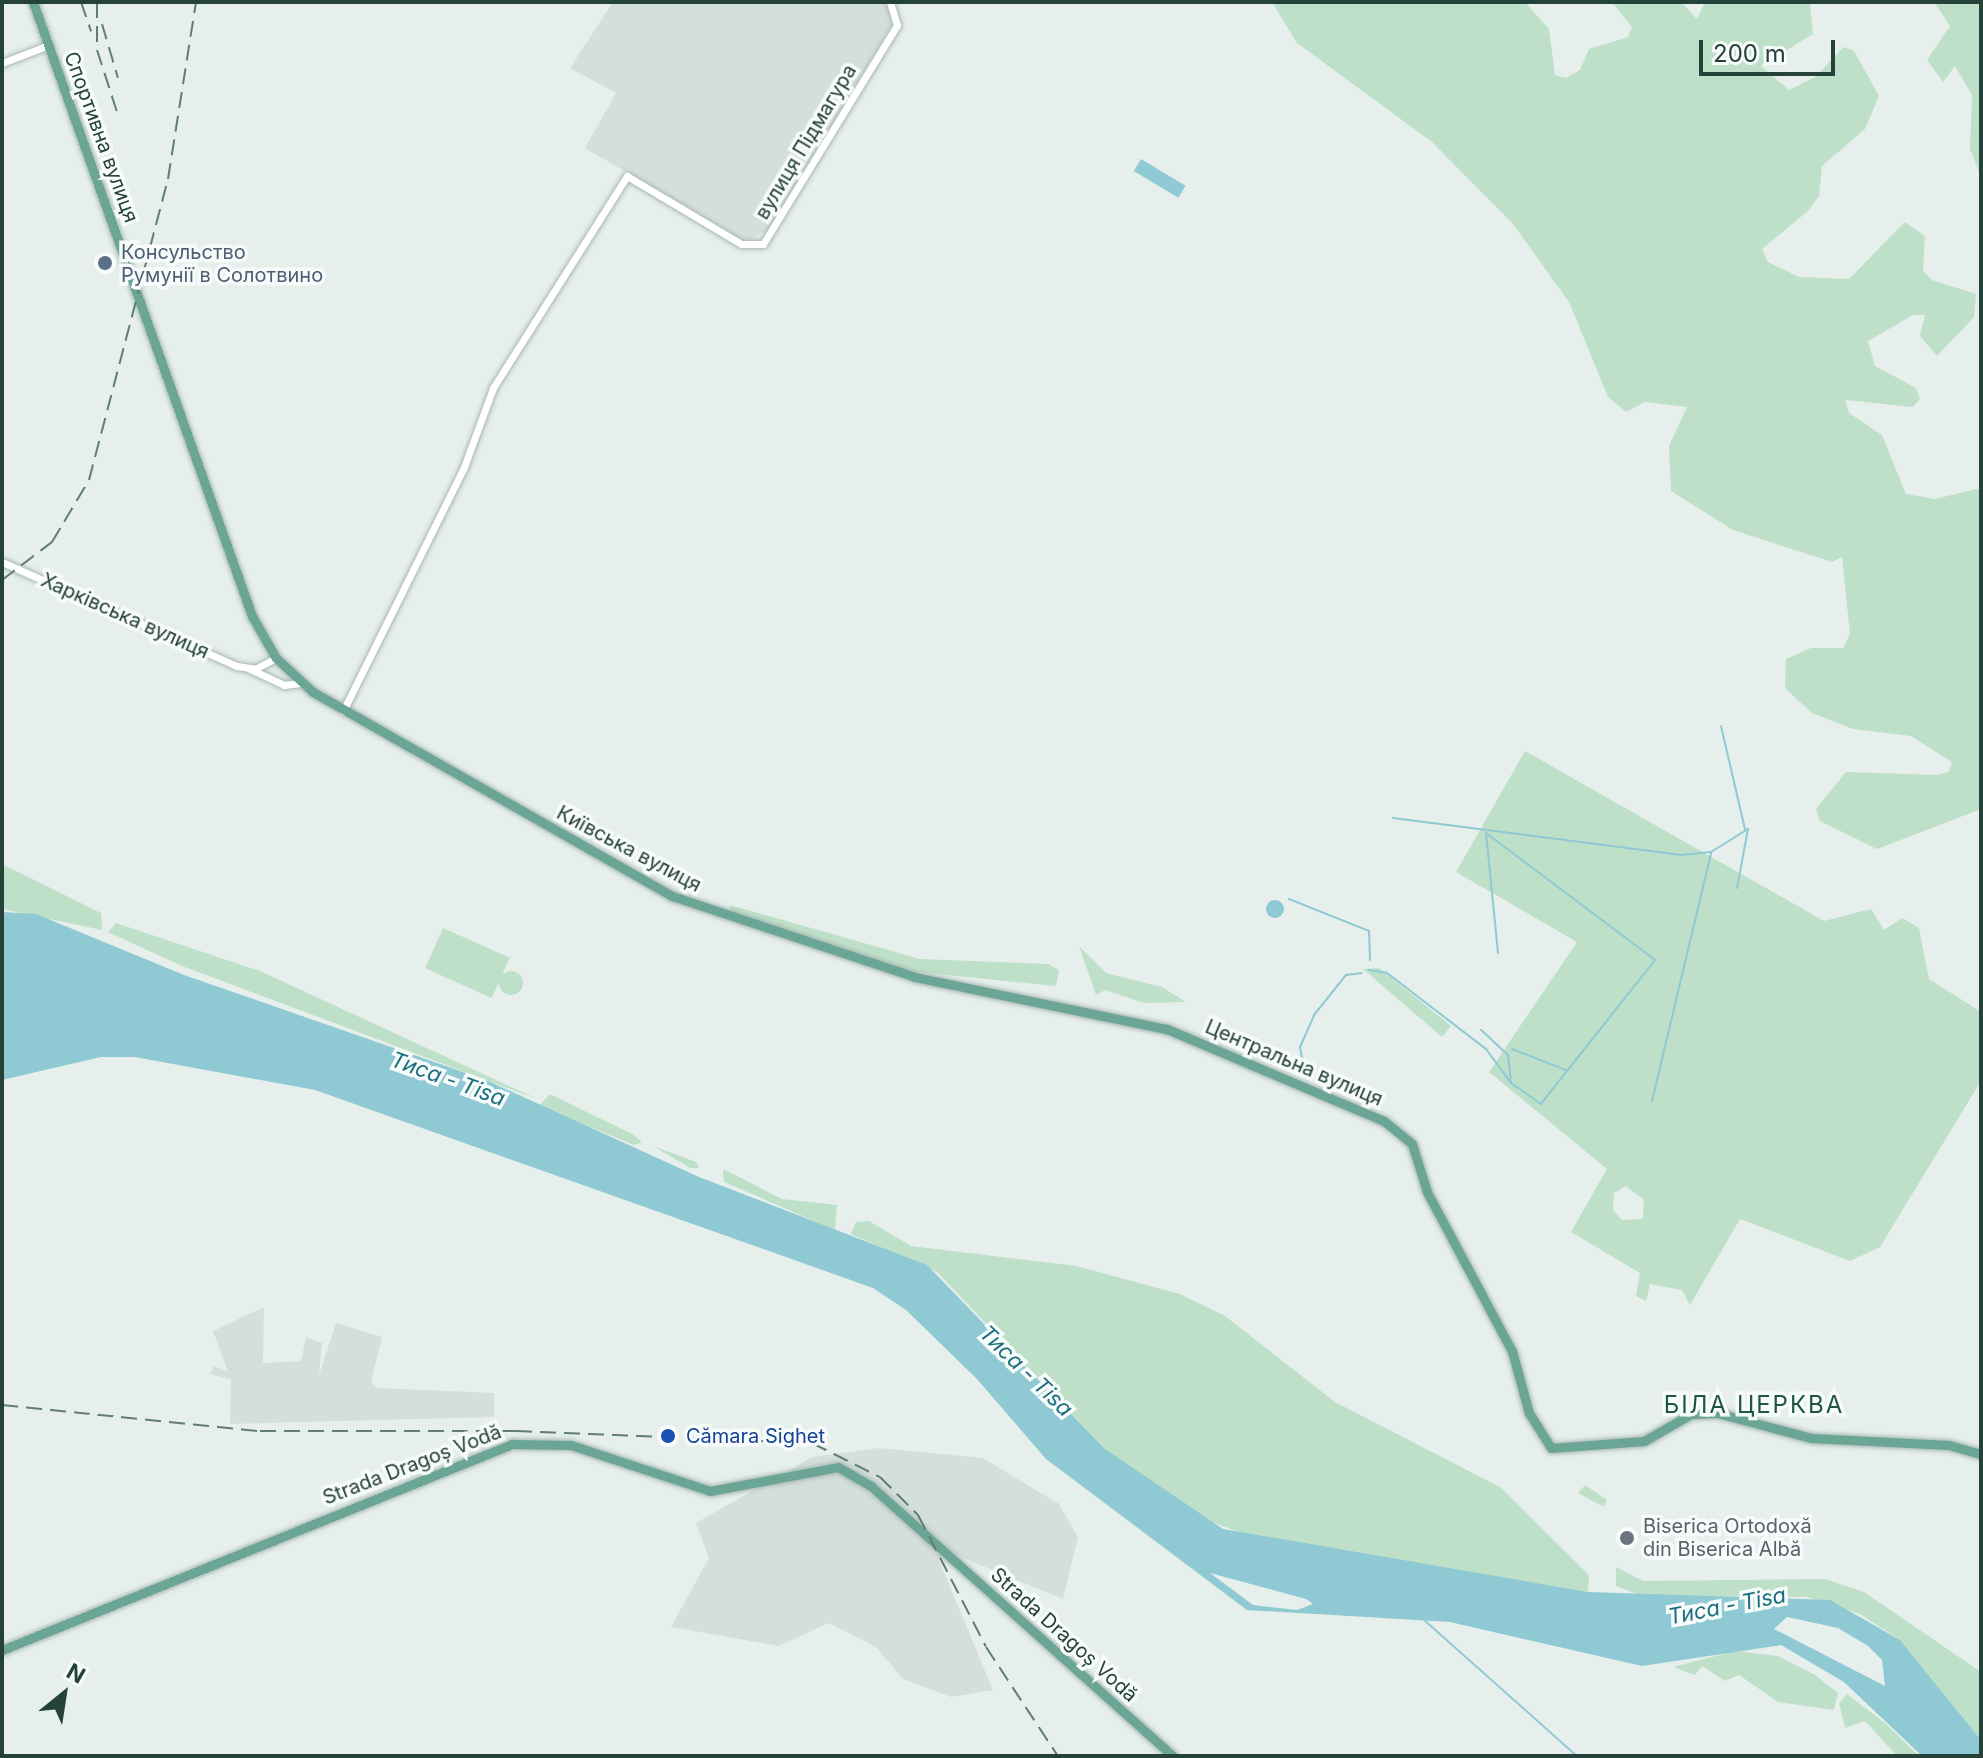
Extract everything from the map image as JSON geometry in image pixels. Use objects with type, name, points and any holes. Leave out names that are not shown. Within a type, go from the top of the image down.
[{"type":"main road","name":"Спортивна вулиця","points":[[33,2],[219,526],[276,658]]},
{"type":"main road","name":"Київська вулиця","points":[[276,658],[301,683],[343,711],[672,896],[915,977],[1000,990]]},
{"type":"main road","name":"Центральна вулиця","points":[[1000,990],[1167,1029],[1340,1097],[1400,1130],[1512,1351],[1538,1434],[1563,1450],[1644,1441],[1691,1414],[1717,1413],[1794,1435],[1949,1445],[1981,1454]]},
{"type":"main road","name":"Strada Dragoș Vodă","points":[[2,1650],[512,1444],[571,1445],[710,1491],[838,1467],[872,1487],[1173,1756]]},
{"type":"street","name":"вулиця Підмагура","points":[[343,711],[464,467],[498,378],[627,176],[741,244],[763,244],[897,25],[892,3]]},
{"type":"street","points":[[2,63],[49,45]]},
{"type":"street","name":"Харківська вулиця","points":[[2,562],[284,685],[301,683]]},
{"type":"street","points":[[248,669],[276,658]]},
{"type":"shaded area","points":[[613,2],[884,2],[895,19],[770,229],[745,242],[585,148],[616,93],[570,68]]},
{"type":"shaded area","points":[[264,1307],[263,1363],[301,1361],[306,1337],[322,1343],[319,1375],[336,1323],[382,1337],[371,1382],[378,1388],[494,1393],[494,1417],[230,1424],[231,1379],[210,1374],[214,1366],[228,1372],[213,1331]]},
{"type":"shaded area","points":[[879,1448],[983,1458],[1059,1504],[1078,1537],[1063,1599],[954,1554],[938,1558],[993,1690],[951,1697],[903,1679],[876,1647],[829,1623],[779,1646],[671,1627],[709,1558],[696,1523],[812,1457]]},
{"type":"green space","points":[[1272,2],[1525,2],[1549,29],[1555,75],[1566,78],[1580,70],[1589,49],[1628,37],[1632,27],[1612,2],[1681,2],[1697,19],[1705,2],[1810,2],[1813,34],[1761,66],[1789,90],[1815,77],[1844,47],[1854,51],[1879,96],[1865,129],[1822,166],[1819,196],[1808,211],[1762,249],[1768,262],[1799,277],[1849,279],[1905,222],[1925,236],[1923,271],[1932,280],[1976,294],[1974,317],[1937,356],[1920,336],[1925,315],[1913,315],[1868,341],[1875,366],[1916,388],[1920,399],[1913,407],[1845,400],[1849,413],[1882,435],[1906,494],[1935,499],[1981,488],[1981,809],[1877,849],[1820,821],[1816,809],[1846,772],[1937,775],[1949,772],[1952,762],[1911,736],[1853,729],[1812,713],[1785,688],[1786,659],[1811,648],[1843,648],[1850,634],[1842,557],[1832,562],[1733,530],[1671,491],[1669,446],[1687,407],[1645,402],[1626,412],[1608,397],[1569,302],[1513,224],[1432,142],[1297,43]]},
{"type":"green space","points":[[1934,2],[1981,2],[1981,177],[1970,149],[1972,95],[1955,66],[1943,82],[1927,60],[1950,26]]},
{"type":"green space","points":[[1525,751],[1824,921],[1871,909],[1884,930],[1902,918],[1919,928],[1929,979],[1981,1012],[1981,1081],[1880,1247],[1850,1261],[1740,1219],[1690,1305],[1682,1290],[1650,1284],[1646,1301],[1636,1296],[1640,1273],[1571,1232],[1607,1169],[1489,1072],[1577,942],[1456,872]],"holes":[[[1626,1186],[1644,1200],[1643,1219],[1622,1220],[1613,1210],[1614,1193]]]},
{"type":"green space","points":[[2,864],[101,913],[102,930],[2,909]]},
{"type":"green space","points":[[730,905],[920,959],[1048,964],[1059,970],[1056,986],[908,971],[731,912]]},
{"type":"green space","points":[[116,923],[260,971],[537,1099],[182,966],[108,932]]},
{"type":"green space","points":[[443,928],[510,958],[492,998],[425,968]]},
{"type":"green space","points":[[1079,946],[1106,973],[1162,987],[1186,1002],[1144,1003],[1105,990],[1096,995]]},
{"type":"green space","points":[[1379,968],[1451,1026],[1442,1037],[1363,969]]},
{"type":"green space","points":[[511,971],[520,974],[523,983],[520,992],[511,995],[502,992],[499,983],[502,974]]},
{"type":"green space","points":[[550,1094],[632,1134],[642,1142],[634,1145],[539,1106]]},
{"type":"green space","points":[[653,1146],[696,1162],[699,1168],[690,1168]]},
{"type":"green space","points":[[723,1169],[782,1199],[837,1205],[835,1230],[724,1182]]},
{"type":"green space","points":[[869,1221],[911,1246],[1076,1266],[1180,1294],[1225,1316],[1335,1402],[1500,1487],[1589,1575],[1588,1592],[1260,1540],[1196,1516],[1105,1449],[937,1272],[851,1234],[856,1222]]},
{"type":"green space","points":[[1585,1485],[1607,1500],[1604,1507],[1578,1493]]},
{"type":"green space","points":[[1616,1567],[1643,1581],[1825,1579],[1864,1592],[1981,1672],[1981,1740],[1900,1640],[1860,1614],[1807,1597],[1642,1596],[1616,1586]]},
{"type":"green space","points":[[1735,1651],[1778,1656],[1815,1675],[1838,1693],[1834,1710],[1778,1702],[1739,1675],[1725,1681],[1702,1666],[1695,1675],[1673,1667]]},
{"type":"green space","points":[[1847,1694],[1885,1723],[1919,1756],[1897,1756],[1865,1721],[1845,1728],[1839,1703]]},
{"type":"water","points":[[1141,159],[1186,186],[1178,198],[1134,171]]},
{"type":"water","points":[[1271,900],[1279,900],[1284,909],[1282,916],[1271,918],[1266,913],[1266,905]]},
{"type":"water","name":"Тиса - Tisa","points":[[2,912],[36,914],[184,975],[486,1080],[699,1177],[927,1265],[1105,1449],[1223,1529],[1588,1592],[1830,1600],[1900,1640],[1981,1740],[1981,1756],[1922,1756],[1844,1682],[1781,1645],[1642,1666],[1450,1622],[1247,1610],[1046,1459],[977,1379],[906,1310],[873,1288],[315,1090],[135,1057],[101,1057],[2,1080]],"holes":[[[1210,1573],[1306,1599],[1313,1604],[1297,1610],[1253,1605]],[[1787,1617],[1838,1628],[1868,1646],[1882,1660],[1885,1686],[1774,1629]]]},
{"type":"waterway","points":[[1721,726],[1745,829]]},
{"type":"waterway","points":[[1393,818],[1682,855],[1711,852],[1748,829],[1737,888]]},
{"type":"waterway","points":[[1498,953],[1486,833],[1655,960],[1541,1104],[1511,1083]]},
{"type":"waterway","points":[[1652,1101],[1711,853]]},
{"type":"waterway","points":[[1289,899],[1369,931],[1370,960]]},
{"type":"waterway","points":[[1369,970],[1387,973],[1486,1049],[1511,1083],[1508,1055],[1481,1030]]},
{"type":"waterway","points":[[1304,1068],[1300,1047],[1314,1015],[1346,975],[1362,973]]},
{"type":"waterway","points":[[1512,1049],[1566,1070]]},
{"type":"waterway","points":[[1423,1619],[1577,1756]]},
{"type":"railway","points":[[81,2],[91,31]]},
{"type":"railway","points":[[97,2],[97,50],[118,115]]},
{"type":"railway","points":[[2,580],[52,542],[89,480],[168,179],[196,2]]},
{"type":"railway","points":[[102,24],[118,78]]},
{"type":"railway","points":[[2,1405],[260,1431],[516,1431],[812,1443],[880,1477],[918,1515],[986,1647],[1058,1756]]},
{"type":"place","name":"Консульство Румунії в Солотвино","points":[[105,263]]},
{"type":"place","name":"Cămara Sighet","points":[[668,1436]]},
{"type":"place","name":"Biserica Ortodoxă din Biserica Albă","points":[[1627,1538]]},
{"type":"district","name":"БІЛА ЦЕРКВА","points":[[1754,1405]]}]
